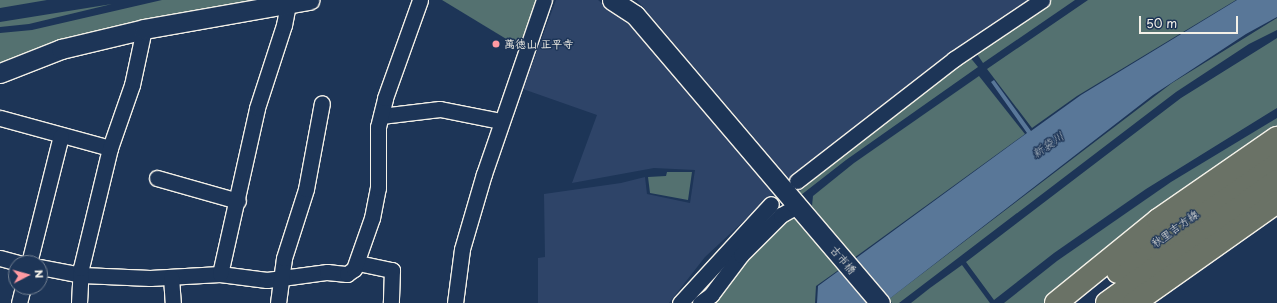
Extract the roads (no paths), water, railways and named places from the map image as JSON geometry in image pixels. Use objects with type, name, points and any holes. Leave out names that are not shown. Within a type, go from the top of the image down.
[{"type":"main road","points":[[1056,303],[1158,220],[1277,138]]},
{"type":"main road","name":"秋里吉方線","points":[[1078,303],[1203,208],[1277,160]]},
{"type":"main road","name":"秋里吉方線","points":[[1107,303],[1277,181]]},
{"type":"main road","points":[[1134,303],[1277,202]]},
{"type":"street","points":[[0,74],[61,49],[144,29],[309,0]]},
{"type":"street","points":[[48,269],[82,275],[171,278],[220,274],[267,280],[327,272],[347,274],[358,263],[378,188],[381,116],[420,0]]},
{"type":"street","points":[[455,303],[462,249],[500,121],[544,0]]},
{"type":"street","name":"古市橋","points":[[612,0],[635,15],[880,303]]},
{"type":"street","points":[[797,181],[954,59],[1042,0]]},
{"type":"street","points":[[220,274],[238,201],[257,108],[284,25],[288,4]]},
{"type":"street","points":[[80,303],[82,275],[110,148],[132,85],[144,29]]},
{"type":"street","points":[[278,303],[281,279],[306,189],[322,103]]},
{"type":"street","points":[[381,116],[440,109],[500,121]]},
{"type":"street","points":[[0,118],[61,136],[110,148]]},
{"type":"street","points":[[31,255],[61,136]]},
{"type":"street","points":[[157,178],[238,201]]},
{"type":"street","points":[[680,303],[771,204]]},
{"type":"street","points":[[700,303],[711,295],[741,255],[781,215],[802,212]]},
{"type":"street","points":[[358,263],[392,270],[391,303]]},
{"type":"street","points":[[171,278],[173,303]]},
{"type":"water","name":"新袋川","points":[[1237,0],[1277,0],[1277,17],[1246,34],[1153,95],[884,303],[817,303],[818,286],[1027,133],[991,82],[994,80],[1031,131],[1081,95]]},
{"type":"place","name":"萬徳山 正平寺","points":[[496,44]]}]
